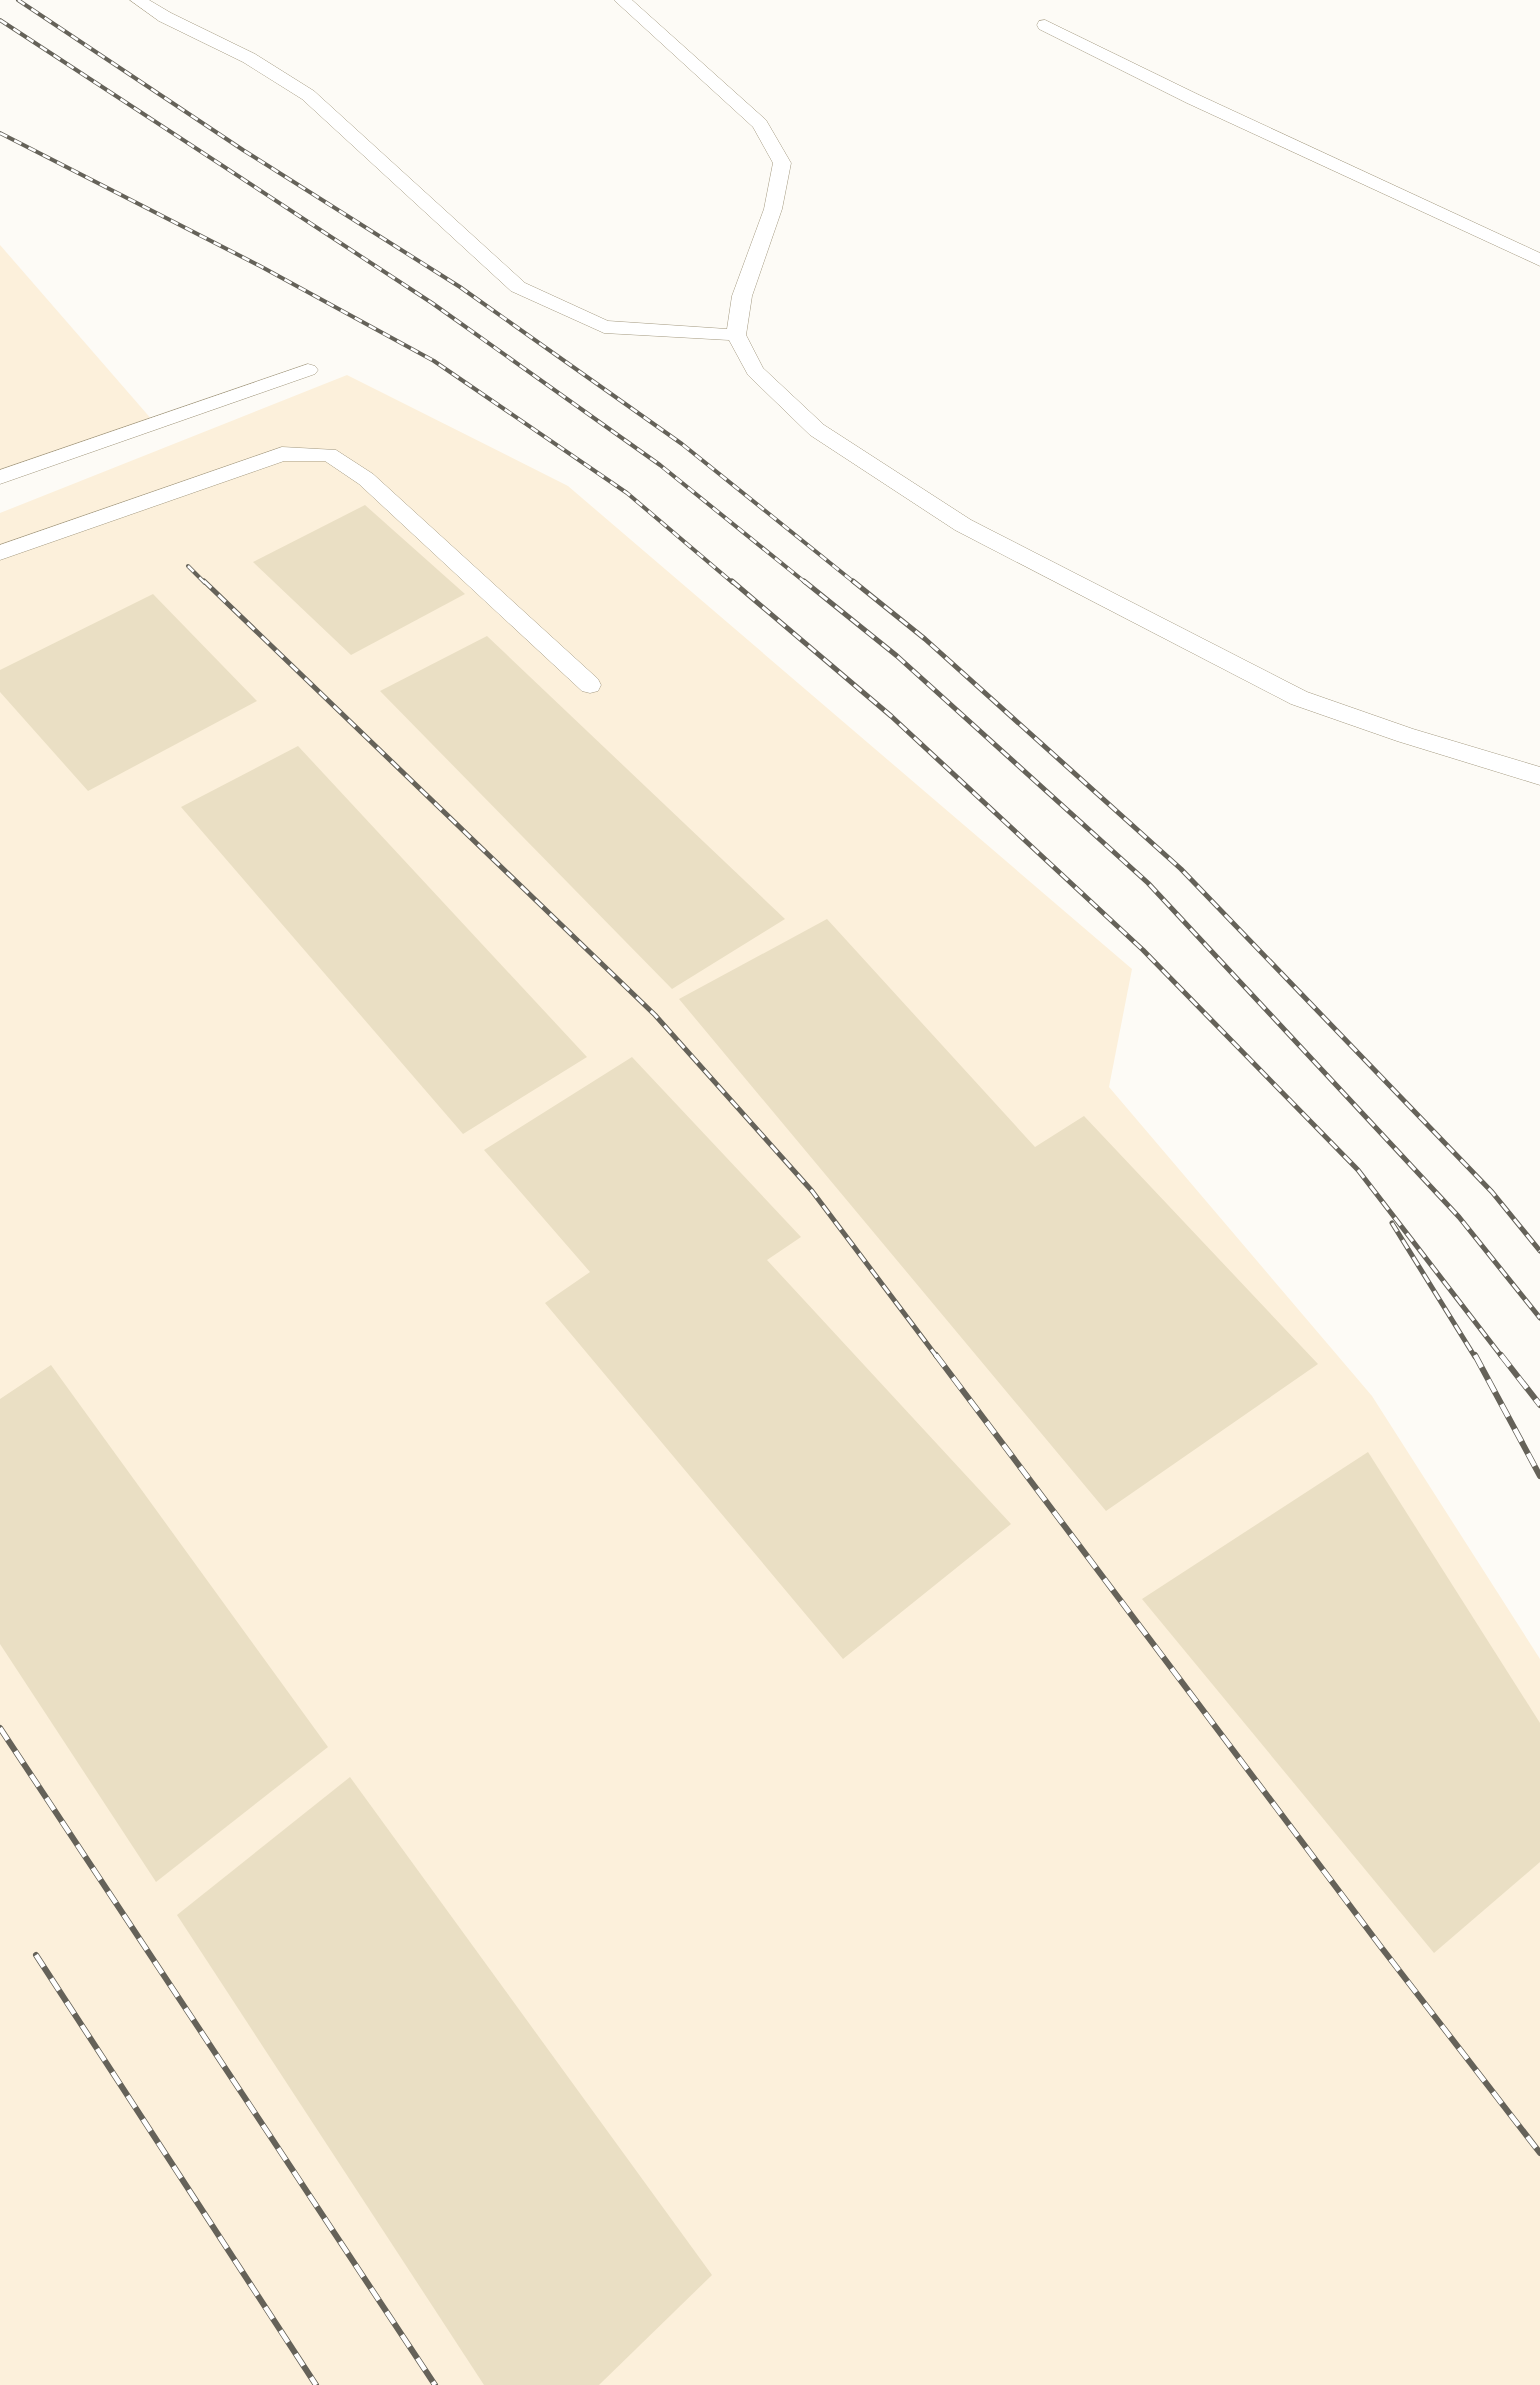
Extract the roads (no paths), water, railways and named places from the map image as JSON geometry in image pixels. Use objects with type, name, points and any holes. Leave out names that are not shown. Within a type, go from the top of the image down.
[{"type":"street","points":[[138,0],[165,17],[249,58],[308,95],[518,287],[604,328],[736,335]]},
{"type":"street","points":[[622,0],[760,124],[782,163],[773,209],[742,296],[736,335],[755,371],[817,430],[963,525],[1299,698],[1405,735],[1540,776]]},
{"type":"street","points":[[1045,25],[1193,99],[1540,260]]},
{"type":"street","points":[[0,477],[308,370]]},
{"type":"street","points":[[0,553],[282,454],[329,454],[366,479],[590,685]]},
{"type":"railway","points":[[18,0],[243,150],[460,287],[682,444],[855,583]]},
{"type":"railway","points":[[0,20],[432,303],[660,465],[806,583]]},
{"type":"railway","points":[[0,133],[260,266],[434,361],[627,493],[733,583]]},
{"type":"railway","points":[[188,566],[205,583]]},
{"type":"railway","points":[[204,581],[655,1015],[812,1191],[937,1357]]},
{"type":"railway","points":[[732,581],[891,716],[1143,950],[1358,1170],[1502,1357]]},
{"type":"railway","points":[[804,581],[897,656],[1148,883],[1459,1217],[1540,1318]]},
{"type":"railway","points":[[853,581],[925,639],[1181,869],[1492,1192],[1540,1251]]},
{"type":"railway","points":[[1392,1223],[1475,1357]]},
{"type":"railway","points":[[936,1355],[1381,1947],[1540,2153]]},
{"type":"railway","points":[[1475,1355],[1540,1476]]},
{"type":"railway","points":[[1501,1355],[1540,1405]]},
{"type":"railway","points":[[0,1728],[435,2385]]},
{"type":"railway","points":[[36,1955],[316,2385]]}]
